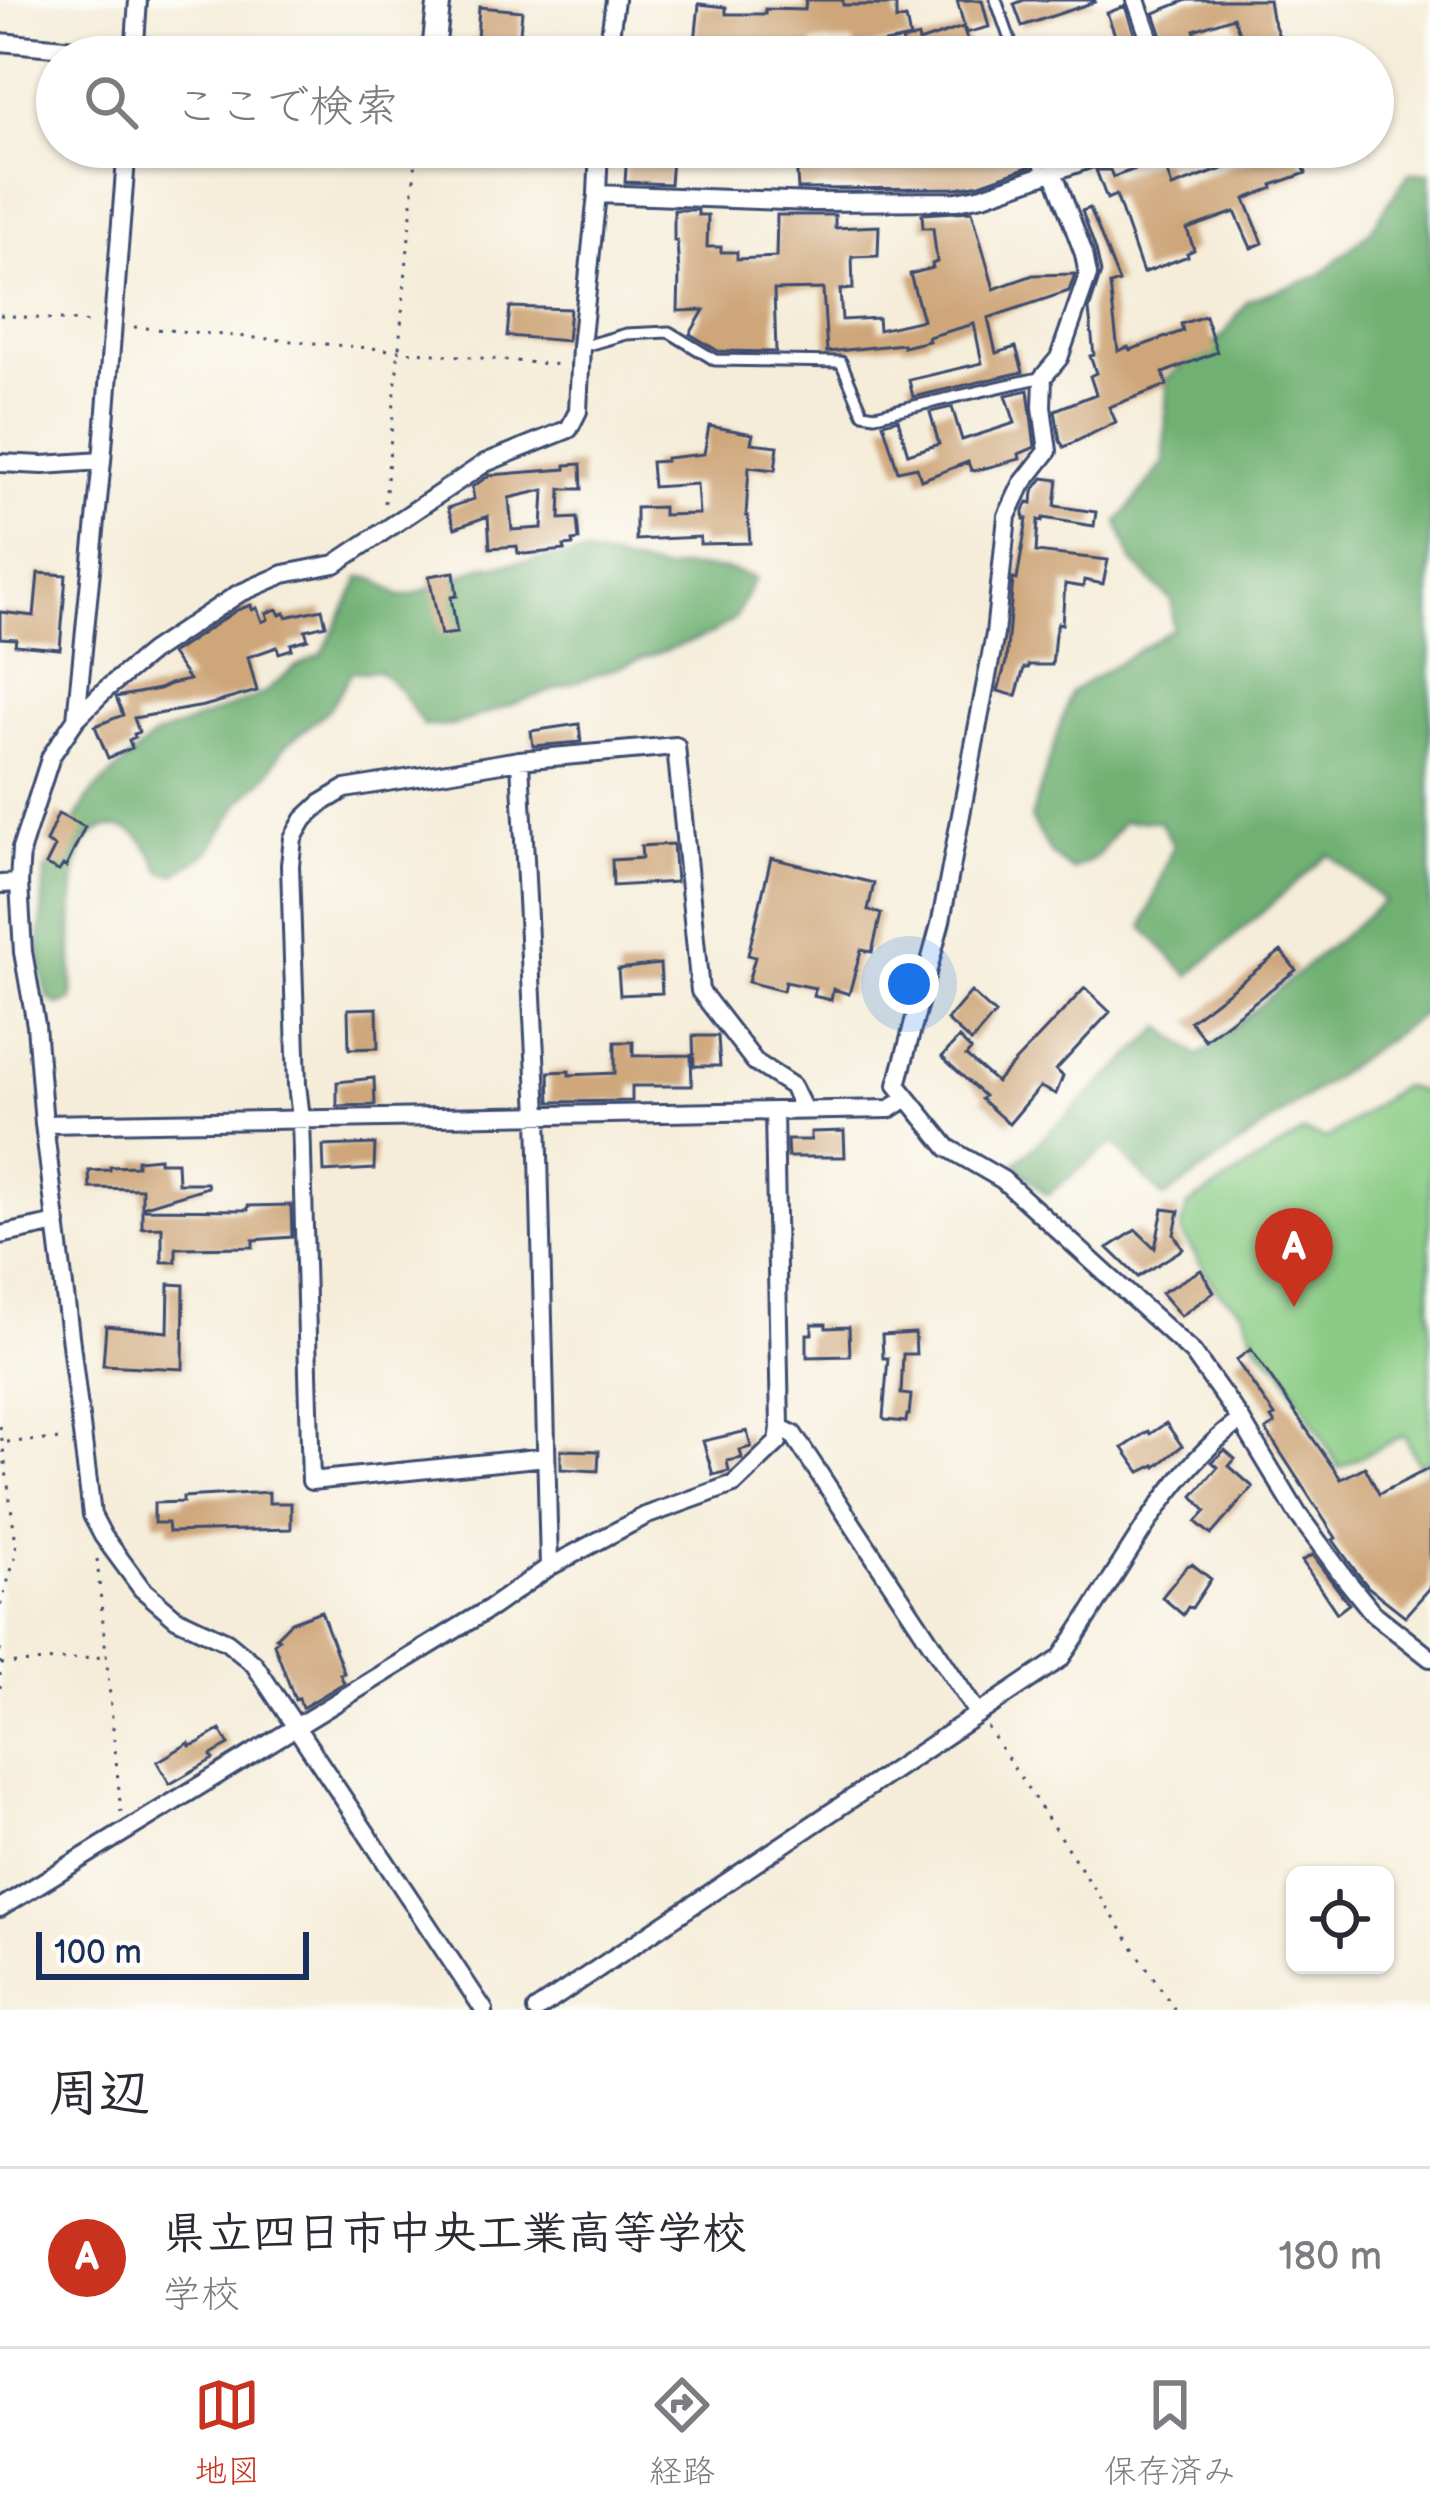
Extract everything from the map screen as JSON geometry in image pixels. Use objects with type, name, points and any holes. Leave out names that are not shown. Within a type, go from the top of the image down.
[{"type":"street","points":[[135,36],[138,0]]},
{"type":"street","points":[[435,36],[439,0]]},
{"type":"street","points":[[610,36],[615,0]]},
{"type":"street","points":[[1136,0],[1149,36]]},
{"type":"street","points":[[0,42],[36,46]]},
{"type":"street","points":[[76,719],[125,168]]},
{"type":"street","points":[[484,2010],[254,1664],[227,1642],[176,1618],[142,1589],[92,1515],[36,1025],[9,883],[51,756],[76,719],[151,652],[238,594],[284,574],[335,564],[484,463],[569,429],[578,411],[598,168]]},
{"type":"street","points":[[597,194],[769,201],[957,201],[1065,168]]},
{"type":"street","points":[[1048,174],[1084,254],[1088,274],[1059,358],[1043,377],[1048,451],[1022,484],[1007,516],[995,634],[941,921],[897,1084],[948,1148],[1003,1180],[1193,1353],[1298,1513],[1372,1613],[1430,1658]]},
{"type":"street","points":[[0,463],[102,461]]},
{"type":"street","points":[[546,1457],[311,1481],[290,865],[293,838],[304,819],[346,789],[520,762],[676,746],[700,991],[755,1062],[792,1086],[804,1110]]},
{"type":"street","points":[[520,762],[538,1114],[549,1568]]},
{"type":"street","points":[[44,1124],[890,1109],[908,1098]]},
{"type":"street","points":[[0,1908],[549,1568],[644,1516],[734,1484],[778,1442],[774,1111]]},
{"type":"street","points":[[0,1235],[57,1223]]},
{"type":"street","points":[[536,2010],[1060,1659],[1126,1551],[1215,1439],[1241,1420]]},
{"type":"street","points":[[780,1427],[793,1434],[977,1713]]},
{"type":"lane","points":[[996,0],[1011,36]]},
{"type":"lane","points":[[1045,168],[1048,174]]},
{"type":"lane","points":[[580,347],[626,334],[668,332],[715,360],[841,362],[863,413],[875,416],[1043,377]]},
{"type":"path","points":[[386,503],[415,168]]},
{"type":"path","points":[[0,315],[580,366]]},
{"type":"path","points":[[0,1426],[17,1551],[0,1607]]},
{"type":"path","points":[[3,1442],[83,1438]]},
{"type":"path","points":[[97,1562],[122,1834]]},
{"type":"path","points":[[0,1649],[0,1688]]},
{"type":"path","points":[[2,1664],[107,1657]]},
{"type":"path","points":[[977,1713],[1175,2010]]},
{"type":"green space","points":[[1409,173],[1430,173],[1430,1009],[1164,1198],[1113,1143],[1047,1195],[1015,1164],[1162,1027],[1199,1056],[1384,901],[1329,854],[1189,976],[1143,927],[1173,845],[1160,821],[1123,821],[1096,858],[1072,870],[1051,854],[1031,818],[1071,692],[1173,629],[1172,602],[1132,561],[1118,522],[1164,463],[1167,378],[1224,335],[1248,300],[1319,276],[1370,231]]},
{"type":"green space","points":[[586,554],[666,571],[724,569],[755,578],[736,617],[712,634],[451,726],[424,726],[399,689],[379,671],[352,672],[329,709],[284,747],[268,774],[240,802],[209,852],[175,874],[162,872],[142,840],[128,830],[105,828],[89,837],[75,881],[72,1000],[59,1005],[48,998],[39,957],[45,871],[91,794],[153,737],[263,694],[295,667],[322,654],[361,577],[375,579],[399,596],[413,595],[482,567]]},
{"type":"green space","points":[[1402,1086],[1430,1094],[1430,1459],[1419,1465],[1404,1435],[1339,1468],[1283,1370],[1256,1344],[1242,1310],[1217,1290],[1181,1232],[1187,1206],[1304,1132],[1327,1139]]},
{"type":"building","points":[[806,0],[896,5],[896,20],[906,18],[910,36],[696,36],[699,4],[726,7],[726,14],[805,10]]},
{"type":"building","points":[[957,0],[982,0],[989,27],[966,33]]},
{"type":"building","points":[[1024,0],[1095,2],[1022,26],[1014,4]]},
{"type":"building","points":[[1187,0],[1269,0],[1279,36],[1241,36],[1233,17],[1194,30],[1196,36],[1162,36],[1154,13]]},
{"type":"building","points":[[1125,6],[1135,36],[1115,36],[1107,13]]},
{"type":"building","points":[[479,7],[522,11],[520,36],[477,36]]},
{"type":"building","points":[[963,27],[966,36],[937,36]]},
{"type":"building","points":[[626,168],[671,168],[670,184],[625,182]]},
{"type":"building","points":[[797,168],[1025,168],[956,188],[798,189]]},
{"type":"building","points":[[1138,168],[1166,168],[1172,187],[1225,168],[1304,168],[1306,173],[1245,199],[1263,243],[1251,248],[1235,212],[1187,229],[1194,250],[1188,256],[1143,273],[1116,195],[1107,199],[1096,170],[1110,170],[1113,177]]},
{"type":"building","points":[[1090,208],[1119,282],[1110,285],[1118,351],[1183,331],[1181,324],[1205,316],[1217,352],[1163,373],[1167,385],[1109,407],[1116,422],[1064,447],[1055,410],[1096,394],[1090,376],[1096,373],[1090,356],[1094,355],[1089,310],[1101,273],[1082,211]]},
{"type":"building","points":[[674,210],[708,215],[707,247],[737,252],[737,259],[776,257],[777,215],[835,215],[835,228],[879,226],[878,256],[852,257],[853,289],[840,290],[842,320],[878,318],[879,330],[923,320],[910,274],[933,268],[937,262],[933,228],[923,228],[922,214],[972,211],[994,289],[1033,275],[1075,274],[1069,291],[988,318],[996,353],[1016,347],[1023,372],[913,397],[909,380],[982,363],[974,324],[903,347],[827,352],[823,289],[774,290],[776,352],[718,351],[690,334],[704,310],[678,311]]},
{"type":"building","points":[[510,307],[570,309],[567,341],[507,336]]},
{"type":"building","points":[[1028,390],[1035,447],[1019,454],[1020,459],[974,471],[968,462],[921,480],[917,467],[898,471],[883,423],[898,419],[908,454],[939,444],[930,412],[952,407],[962,440],[1015,423],[1006,395]]},
{"type":"building","points":[[709,426],[753,434],[751,443],[778,446],[775,470],[749,467],[746,516],[750,543],[700,544],[700,537],[636,540],[636,508],[663,507],[663,515],[699,514],[697,484],[653,487],[651,462],[704,454]]},
{"type":"building","points":[[581,464],[582,489],[561,489],[560,519],[577,518],[579,540],[564,546],[565,550],[525,554],[518,553],[517,546],[490,548],[488,516],[455,528],[448,508],[474,499],[472,487],[490,475],[566,469],[566,465]],"holes":[[[544,490],[542,528],[512,530],[509,498]]]},
{"type":"building","points":[[1043,478],[1058,480],[1055,506],[1096,512],[1094,526],[1038,520],[1036,552],[1108,560],[1103,584],[1084,580],[1083,587],[1065,584],[1052,665],[1024,668],[1016,696],[998,691],[1006,662],[1013,579],[1017,580],[1027,519],[1024,510]]},
{"type":"building","points":[[454,572],[457,596],[451,597],[457,633],[441,635],[429,576]]},
{"type":"building","points":[[38,573],[66,575],[60,649],[15,645],[16,639],[0,638],[0,612],[34,616]]},
{"type":"building","points":[[251,605],[262,622],[268,619],[266,613],[277,609],[286,617],[322,609],[326,625],[305,630],[308,639],[291,644],[292,649],[279,653],[277,647],[248,657],[257,691],[134,718],[139,732],[129,740],[132,748],[108,758],[95,726],[123,715],[116,697],[189,680],[171,654]]},
{"type":"building","points":[[579,724],[581,742],[533,746],[531,731]]},
{"type":"building","points":[[58,814],[85,827],[66,867],[59,871],[46,865],[55,847],[46,842]]},
{"type":"building","points":[[673,844],[676,882],[613,886],[612,860],[642,858],[641,846]]},
{"type":"building","points":[[771,858],[874,883],[868,910],[881,914],[872,952],[861,950],[849,994],[833,989],[831,1000],[813,996],[815,988],[785,982],[783,991],[748,982],[755,957],[748,955]]},
{"type":"building","points":[[1281,951],[1296,970],[1205,1040],[1190,1021]]},
{"type":"building","points":[[660,964],[662,993],[620,995],[618,969]]},
{"type":"building","points":[[1085,988],[1110,1012],[1056,1070],[1063,1076],[1056,1094],[1040,1087],[1009,1124],[942,1057],[959,1038],[971,1050],[966,1056],[996,1082]]},
{"type":"building","points":[[971,992],[995,1014],[971,1042],[947,1020]]},
{"type":"building","points":[[377,1008],[378,1048],[349,1049],[348,1009]]},
{"type":"building","points":[[693,1036],[718,1036],[720,1066],[694,1066]]},
{"type":"building","points":[[615,1042],[633,1042],[633,1056],[691,1055],[692,1086],[632,1086],[632,1101],[550,1102],[549,1072],[615,1073]]},
{"type":"building","points":[[374,1078],[375,1105],[337,1106],[337,1082]]},
{"type":"building","points":[[844,1131],[845,1157],[788,1157],[787,1140],[811,1140],[811,1132]]},
{"type":"building","points":[[375,1144],[374,1169],[324,1172],[323,1146]]},
{"type":"building","points":[[159,1158],[159,1162],[177,1162],[178,1183],[207,1183],[208,1187],[142,1207],[142,1189],[90,1188],[89,1171],[137,1166],[137,1160]]},
{"type":"building","points":[[291,1205],[292,1237],[253,1240],[253,1247],[176,1248],[176,1262],[162,1262],[162,1227],[142,1228],[142,1209],[248,1210],[248,1206]]},
{"type":"building","points":[[1163,1209],[1179,1211],[1174,1234],[1183,1249],[1138,1277],[1108,1248],[1136,1230],[1155,1248]]},
{"type":"building","points":[[1201,1270],[1214,1292],[1181,1316],[1161,1293]]},
{"type":"building","points":[[169,1284],[184,1285],[183,1369],[103,1365],[106,1326],[168,1332]]},
{"type":"building","points":[[812,1324],[849,1327],[850,1356],[807,1357]]},
{"type":"building","points":[[915,1333],[916,1354],[903,1354],[901,1394],[911,1395],[909,1415],[906,1422],[885,1420],[888,1358],[883,1358],[882,1335]]},
{"type":"building","points":[[1251,1349],[1341,1479],[1365,1467],[1379,1494],[1430,1468],[1430,1588],[1405,1616],[1368,1587],[1354,1569],[1266,1430],[1275,1424],[1271,1418],[1275,1416],[1236,1360]]},
{"type":"building","points":[[1166,1423],[1182,1446],[1156,1467],[1140,1472],[1123,1448]]},
{"type":"building","points":[[747,1431],[751,1447],[740,1450],[742,1458],[727,1461],[729,1471],[713,1475],[703,1441]]},
{"type":"building","points":[[561,1450],[599,1451],[598,1471],[561,1469]]},
{"type":"building","points":[[1225,1450],[1235,1459],[1229,1466],[1253,1487],[1211,1535],[1196,1522],[1206,1511],[1193,1496],[1218,1467],[1212,1462]]},
{"type":"building","points":[[269,1492],[269,1503],[291,1503],[291,1529],[169,1532],[168,1523],[154,1523],[154,1503]]},
{"type":"building","points":[[1312,1555],[1349,1604],[1337,1613],[1302,1561]]},
{"type":"building","points":[[1192,1564],[1211,1579],[1183,1615],[1162,1597]]},
{"type":"building","points":[[321,1611],[344,1683],[302,1708],[274,1644],[291,1622]]},
{"type":"building","points":[[220,1730],[229,1745],[170,1784],[157,1762]]},
{"type":"place","name":"県立四日市中央工業高等学校","points":[[1294,1307]]}]
